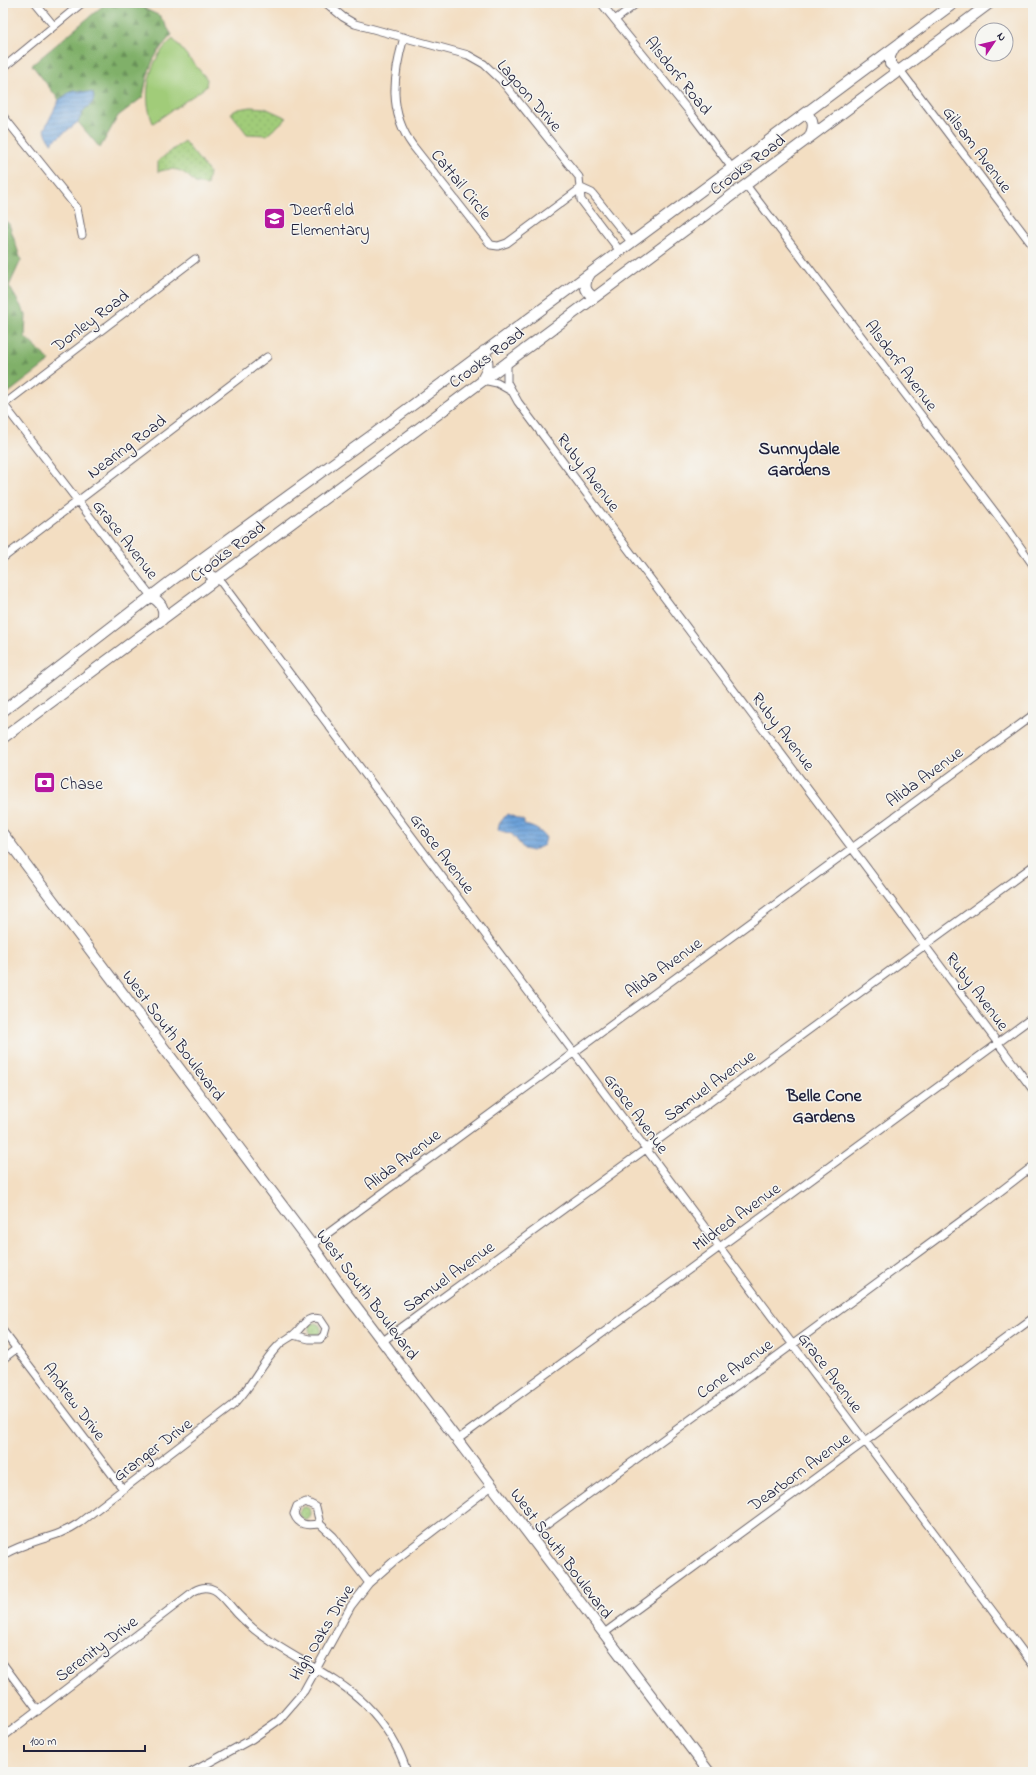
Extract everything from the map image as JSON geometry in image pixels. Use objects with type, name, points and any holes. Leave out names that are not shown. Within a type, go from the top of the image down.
[{"type":"main road","name":"Crooks Road","points":[[3,711],[151,596],[375,433],[954,3]]},
{"type":"main road","name":"Crooks Road","points":[[3,738],[507,361],[990,3]]},
{"type":"main road","points":[[895,47],[891,52],[889,60],[893,67],[900,70]]},
{"type":"main road","points":[[806,113],[813,124],[813,129],[809,138]]},
{"type":"main road","points":[[591,272],[585,281],[585,286],[586,291],[594,297]]},
{"type":"main road","points":[[482,380],[488,367],[487,357],[484,351]]},
{"type":"main road","points":[[206,556],[204,565],[206,570],[212,577],[218,578]]},
{"type":"main road","points":[[151,596],[158,601],[163,608],[162,620]]},
{"type":"main road","name":"West South Boulevard","points":[[3,834],[603,1634],[709,1772]]},
{"type":"street","points":[[35,3],[54,26]]},
{"type":"street","points":[[3,68],[82,3]]},
{"type":"street","name":"Lagoon Drive","points":[[326,3],[343,17],[355,24],[468,55],[477,59],[495,73],[579,177],[581,200],[620,251]]},
{"type":"street","name":"Alsdorf Road","points":[[602,3],[692,115],[732,168]]},
{"type":"street","points":[[615,20],[637,3]]},
{"type":"street","name":"Cattail Circle","points":[[404,37],[394,84],[394,101],[402,129],[413,146],[491,245],[498,246],[507,243],[580,188]]},
{"type":"street","name":"Gilsam Avenue","points":[[900,70],[1033,246]]},
{"type":"street","points":[[3,116],[76,208],[82,235]]},
{"type":"street","name":"Alsdorf Avenue","points":[[746,185],[1005,525],[1033,565]]},
{"type":"street","points":[[580,188],[592,193],[632,242]]},
{"type":"street","name":"Donley Road","points":[[3,405],[195,259]]},
{"type":"street","name":"Nearing Road","points":[[3,558],[267,358]]},
{"type":"street","name":"Ruby Avenue","points":[[507,361],[506,376],[510,391]]},
{"type":"street","name":"Ruby Avenue","points":[[482,380],[497,383],[510,391],[1033,1090]]},
{"type":"street","name":"Grace Avenue","points":[[3,405],[151,596]]},
{"type":"street","name":"Grace Avenue","points":[[218,578],[1033,1666]]},
{"type":"street","name":"Alida Avenue","points":[[312,1245],[1033,715]]},
{"type":"street","name":"Samuel Avenue","points":[[383,1341],[1033,866]]},
{"type":"street","name":"Mildred Avenue","points":[[457,1440],[1033,1017]]},
{"type":"street","name":"Cone Avenue","points":[[530,1537],[1033,1166]]},
{"type":"street","name":"Dearborn Avenue","points":[[603,1634],[1033,1318]]},
{"type":"street","name":"Andrew Drive","points":[[3,1331],[123,1489]]},
{"type":"street","name":"Granger Drive","points":[[3,1554],[23,1545],[72,1528],[232,1406],[246,1392],[279,1345],[294,1335]]},
{"type":"street","points":[[3,1359],[16,1349]]},
{"type":"street","name":"High Oaks Drive","points":[[192,1772],[271,1727],[296,1702],[317,1669],[352,1606],[369,1583],[394,1561],[492,1486]]},
{"type":"street","points":[[320,1524],[328,1531],[369,1583]]},
{"type":"street","name":"Serenity Drive","points":[[3,1737],[194,1591],[204,1586],[209,1587],[220,1594],[235,1611],[262,1636],[290,1655],[317,1669]]},
{"type":"street","points":[[3,1664],[38,1710]]},
{"type":"street","points":[[317,1669],[345,1687],[377,1716],[393,1740],[407,1772]]},
{"type":"green space","points":[[106,3],[144,3],[145,9],[160,16],[172,35],[155,56],[149,71],[143,97],[118,116],[100,148],[78,122],[84,110],[92,103],[73,90],[59,100],[32,65]]},
{"type":"green space","points":[[173,39],[207,79],[206,87],[153,123],[149,112],[148,101],[150,78],[158,56]]},
{"type":"green space","points":[[251,107],[265,108],[287,118],[267,135],[247,134],[231,113],[238,109]]},
{"type":"green space","points":[[184,141],[209,172],[207,185],[195,183],[187,175],[178,170],[169,169],[158,172],[158,161]]},
{"type":"green space","points":[[3,219],[9,224],[21,260],[9,286],[26,315],[25,337],[50,361],[3,397]]},
{"type":"green space","points":[[315,1323],[319,1325],[321,1329],[319,1333],[315,1335],[311,1333],[309,1329],[311,1325]]},
{"type":"green space","points":[[305,1507],[309,1509],[311,1513],[309,1517],[305,1519],[301,1517],[299,1513],[301,1509]]},
{"type":"water","points":[[73,90],[93,93],[94,98],[92,103],[84,110],[78,122],[51,143],[44,130],[59,100]]},
{"type":"water","points":[[507,814],[524,821],[524,825],[530,826],[542,833],[546,838],[544,845],[532,851],[524,849],[512,834],[498,830],[499,824]]},
{"type":"place","name":"Deerfield Elementary","points":[[275,219]]},
{"type":"place","name":"Chase","points":[[45,783]]},
{"type":"district","name":"Sunnydale Gardens","points":[[799,458]]},
{"type":"district","name":"Belle Cone Gardens","points":[[824,1105]]}]
